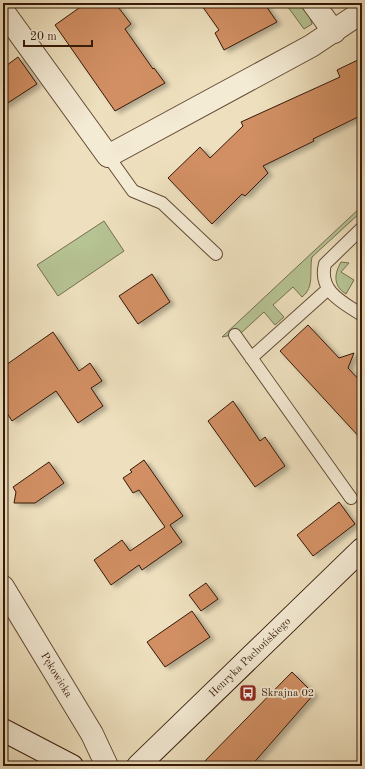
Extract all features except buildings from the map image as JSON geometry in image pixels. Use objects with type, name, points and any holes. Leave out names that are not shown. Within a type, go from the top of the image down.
[{"type":"street","points":[[313,3],[334,32]]},
{"type":"street","points":[[3,11],[108,156],[304,50],[334,32],[362,12]]},
{"type":"street","name":"Henryka Pachońskiego","points":[[138,766],[362,549]]},
{"type":"street","name":"Pękowicka","points":[[3,587],[92,734],[107,766]]},
{"type":"street","points":[[3,730],[72,766]]},
{"type":"lane","points":[[108,156],[133,192],[162,203],[216,254]]},
{"type":"lane","points":[[362,228],[325,264],[324,276],[327,290],[343,303],[362,314]]},
{"type":"lane","points":[[251,358],[327,290]]},
{"type":"lane","points":[[235,335],[351,498]]},
{"type":"green space","points":[[285,3],[302,3],[309,13],[312,24],[304,29]]},
{"type":"green space","points":[[362,206],[362,211],[312,257],[310,284],[306,293],[302,297],[293,287],[273,305],[284,317],[275,325],[264,312],[241,333],[222,337]]},
{"type":"green space","points":[[104,221],[124,251],[58,296],[37,265]]},
{"type":"green space","points":[[341,262],[349,263],[341,272],[354,280],[346,294],[339,287],[336,280],[337,271]]},
{"type":"place","name":"Skrajna 02","points":[[248,693]]}]
